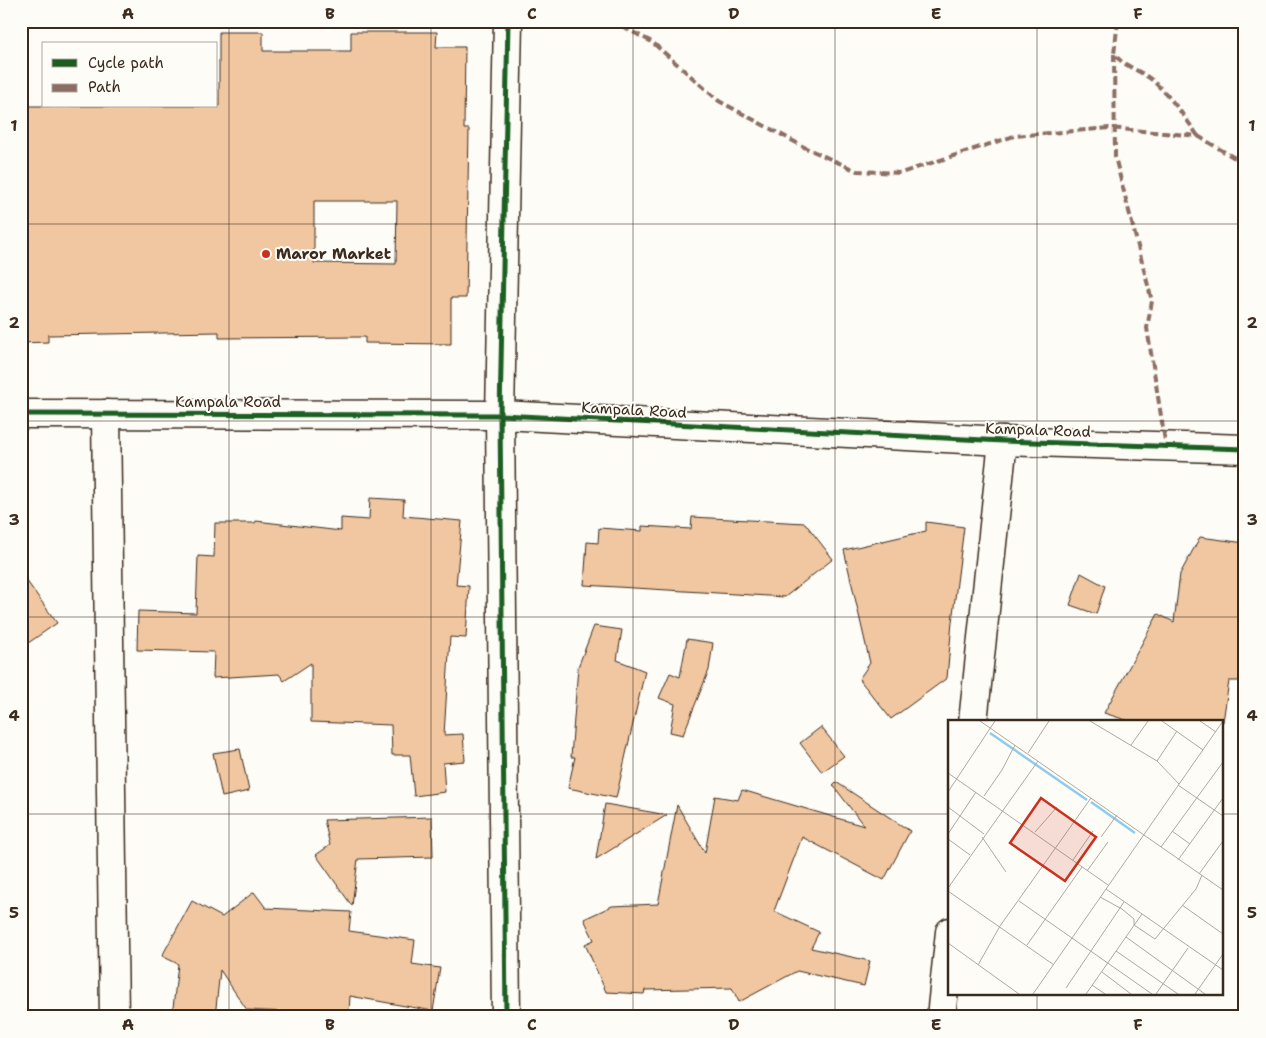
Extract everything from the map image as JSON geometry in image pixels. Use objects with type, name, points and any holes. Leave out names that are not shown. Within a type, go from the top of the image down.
[{"type":"street","points":[[506,1017],[500,415],[508,21]]},
{"type":"street","name":"Kampala Road","points":[[21,414],[500,415],[1003,442],[1245,449]]},
{"type":"street","points":[[106,414],[114,1017]]},
{"type":"street","points":[[972,720],[1003,442]]},
{"type":"street","points":[[940,1017],[948,949]]},
{"type":"building","name":"Maror Market","points":[[219,32],[263,32],[263,51],[351,51],[351,32],[437,32],[436,47],[465,47],[464,129],[469,129],[466,298],[451,298],[451,344],[365,343],[365,337],[219,338],[219,332],[48,335],[48,342],[21,343],[21,106],[42,106],[42,108],[218,108]],"holes":[[[314,201],[397,201],[396,264],[314,263]]]},
{"type":"building","points":[[370,498],[404,500],[403,516],[462,521],[456,585],[469,586],[466,638],[450,637],[444,735],[463,734],[465,761],[443,763],[445,792],[414,796],[410,755],[392,755],[391,725],[311,722],[311,663],[284,681],[279,674],[213,678],[214,652],[137,650],[138,611],[196,613],[198,556],[214,557],[215,523],[255,523],[256,521],[341,531],[341,518],[369,520]]},
{"type":"building","points":[[692,517],[805,523],[833,559],[785,597],[584,585],[587,542],[598,543],[599,528],[642,531],[642,526],[691,529]]},
{"type":"building","points":[[926,522],[964,527],[947,678],[891,719],[859,679],[870,663],[844,550],[926,531]]},
{"type":"building","points":[[1200,537],[1245,543],[1245,630],[1239,681],[1229,681],[1223,720],[1126,720],[1104,713],[1158,614],[1174,622],[1180,574]]},
{"type":"building","points":[[21,573],[57,623],[21,648]]},
{"type":"building","points":[[1081,573],[1105,586],[1096,614],[1070,605]]},
{"type":"building","points":[[594,626],[622,630],[617,660],[645,671],[616,798],[568,788],[575,757],[571,757],[578,667]]},
{"type":"building","points":[[687,639],[713,643],[709,670],[683,735],[670,732],[675,704],[659,698],[670,673],[680,677]]},
{"type":"building","points":[[821,727],[844,756],[822,772],[800,743]]},
{"type":"building","points":[[240,749],[249,791],[222,797],[213,753]]},
{"type":"building","points":[[836,782],[910,831],[884,880],[802,837],[774,911],[819,932],[811,948],[870,961],[864,986],[797,971],[739,1002],[732,988],[645,990],[644,994],[606,992],[585,944],[594,940],[584,919],[612,906],[658,904],[677,805],[705,853],[715,796],[738,800],[742,790],[864,826],[833,785]]},
{"type":"building","points":[[605,804],[667,815],[596,859]]},
{"type":"building","points":[[432,817],[433,857],[358,859],[352,906],[316,855],[330,845],[324,820]]},
{"type":"building","points":[[254,892],[266,908],[351,912],[349,931],[415,940],[412,964],[440,968],[433,1011],[350,996],[349,1012],[326,1011],[326,1014],[247,1010],[220,970],[215,1017],[172,1017],[178,964],[162,956],[192,901],[222,917]]},
{"type":"marked path","points":[[612,21],[652,42],[719,101],[806,148],[857,171],[901,173],[1014,136],[1109,128],[1198,136],[1233,157],[1245,160]]},
{"type":"marked path","points":[[1118,21],[1114,54],[1123,62],[1148,77],[1159,87],[1177,107],[1198,136]]},
{"type":"marked path","points":[[1114,54],[1115,157],[1152,301],[1147,328],[1166,447]]},
{"type":"cycle path","points":[[506,1017],[500,415],[508,21]]},
{"type":"cycle path","points":[[21,414],[500,415],[1003,441],[1245,449]]},
{"type":"place","name":"Maror Market","points":[[266,254]]}]
